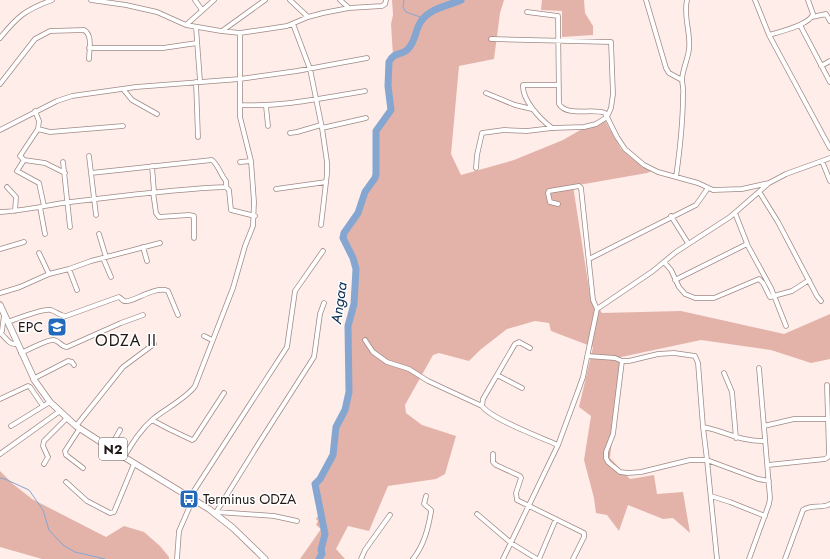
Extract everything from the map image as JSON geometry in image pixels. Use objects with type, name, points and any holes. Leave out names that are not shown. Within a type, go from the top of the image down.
[{"type":"highway","name":"N2","points":[[0,305],[33,379],[50,402],[78,427],[134,464],[216,513],[265,559]]},
{"type":"street","points":[[0,38],[22,14],[29,9],[52,0]]},
{"type":"street","points":[[92,0],[126,5],[157,12],[186,25],[240,33],[254,32],[293,24],[308,17],[349,8],[382,6],[386,4],[386,0]]},
{"type":"street","points":[[195,0],[202,10]]},
{"type":"street","points":[[186,25],[214,0]]},
{"type":"street","points":[[221,31],[265,0]]},
{"type":"street","points":[[290,0],[308,17]]},
{"type":"street","points":[[340,0],[349,8]]},
{"type":"street","points":[[646,0],[666,68],[669,73],[682,80]]},
{"type":"street","points":[[676,177],[683,118],[683,70],[689,49],[686,8],[687,0]]},
{"type":"street","points":[[754,0],[769,35],[830,148]]},
{"type":"street","points":[[808,0],[812,17]]},
{"type":"street","points":[[528,12],[557,15],[559,18],[559,104],[564,110],[605,113],[625,149],[644,165],[658,172],[708,188],[721,190],[742,189],[769,183],[786,174],[830,158]]},
{"type":"street","points":[[769,35],[800,25],[812,17],[826,14],[830,21]]},
{"type":"street","points":[[293,24],[310,70],[322,126],[328,170],[321,225]]},
{"type":"street","points":[[800,25],[830,82]]},
{"type":"street","points":[[196,27],[198,137]]},
{"type":"street","points":[[0,84],[35,39],[50,31],[84,30],[88,33],[89,59]]},
{"type":"street","points":[[124,457],[141,431],[152,420],[194,389],[233,288],[245,246],[253,226],[254,216],[251,161],[240,117],[240,33]]},
{"type":"street","points":[[476,168],[477,155],[482,133],[504,130],[527,131],[591,126],[607,118],[611,108],[613,94],[611,42],[491,39]]},
{"type":"street","points":[[89,48],[162,48],[197,43]]},
{"type":"street","points":[[0,130],[35,111],[72,96],[123,89],[240,79],[310,70],[367,58]]},
{"type":"street","points":[[821,66],[830,61]]},
{"type":"street","points":[[552,128],[532,109],[523,85],[559,85]]},
{"type":"street","points":[[123,89],[132,100],[157,114]]},
{"type":"street","points":[[240,105],[266,106],[365,91]]},
{"type":"street","points":[[486,93],[515,105],[532,109]]},
{"type":"street","points":[[266,106],[268,126]]},
{"type":"street","points":[[35,111],[39,121],[38,129],[20,155],[24,160],[45,163],[65,173]]},
{"type":"street","points":[[290,133],[366,118]]},
{"type":"street","points":[[38,129],[50,132],[124,126]]},
{"type":"street","points":[[89,156],[96,215]]},
{"type":"street","points":[[24,160],[17,171],[39,183],[46,234]]},
{"type":"street","points":[[92,173],[212,160],[217,164],[219,173],[226,181],[226,186],[229,190],[231,210],[254,216]]},
{"type":"street","points":[[240,162],[251,161]]},
{"type":"street","points":[[822,161],[830,181]]},
{"type":"street","points":[[63,162],[70,227]]},
{"type":"street","points":[[152,166],[156,213],[159,217],[194,216],[194,238]]},
{"type":"street","points":[[276,189],[326,182]]},
{"type":"street","points":[[597,309],[653,271],[688,244],[735,214],[760,193],[769,183]]},
{"type":"street","points":[[0,212],[154,192],[226,186]]},
{"type":"street","points":[[503,559],[558,445],[583,377],[597,309],[593,300],[581,188],[579,186],[549,191],[548,194],[550,202],[558,204]]},
{"type":"street","points":[[8,187],[16,197],[14,211]]},
{"type":"street","points":[[589,259],[671,216],[696,205],[708,188]]},
{"type":"street","points":[[760,193],[778,222],[821,302]]},
{"type":"street","points":[[735,214],[747,244],[774,296],[786,326]]},
{"type":"street","points":[[671,216],[688,244]]},
{"type":"street","points":[[99,234],[104,258],[111,278]]},
{"type":"street","points":[[0,248],[24,242]]},
{"type":"street","points":[[0,293],[15,289],[49,274],[160,243]]},
{"type":"street","points":[[675,280],[747,244]]},
{"type":"street","points":[[143,247],[147,261]]},
{"type":"street","points":[[177,559],[179,531],[191,498],[287,347],[295,291],[323,250]]},
{"type":"street","points":[[39,253],[49,274]]},
{"type":"street","points":[[664,262],[671,270],[679,287],[685,294],[695,298],[714,298],[759,279],[763,283],[770,298],[792,291],[809,280]]},
{"type":"street","points":[[69,269],[77,290]]},
{"type":"street","points":[[8,322],[23,316],[48,310],[61,316],[66,316],[119,297],[123,301],[127,301],[149,292],[164,290],[168,291],[178,315]]},
{"type":"street","points":[[297,521],[274,516],[216,513],[314,356],[320,314],[324,303]]},
{"type":"street","points":[[4,315],[2,331],[0,333],[10,344],[18,344]]},
{"type":"street","points":[[21,353],[52,340],[58,342],[63,347],[67,347],[122,322],[143,315]]},
{"type":"street","points":[[204,336],[212,340]]},
{"type":"street","points":[[365,340],[373,352],[387,362],[409,369],[428,381],[482,406],[484,409],[500,419],[530,434],[558,445]]},
{"type":"street","points":[[482,406],[483,399],[515,344],[519,342],[530,348]]},
{"type":"street","points":[[83,468],[66,454],[65,450],[78,427],[123,367],[154,344]]},
{"type":"street","points":[[587,356],[615,358],[622,361],[629,361],[666,353],[695,356],[698,363],[717,559]]},
{"type":"street","points":[[33,379],[68,361],[72,362],[74,365]]},
{"type":"street","points":[[622,361],[613,434],[606,452],[608,462],[620,472],[641,472],[690,460],[707,460],[758,479],[769,481]]},
{"type":"street","points":[[749,559],[770,498],[759,368]]},
{"type":"street","points":[[724,373],[732,392],[736,438]]},
{"type":"street","points":[[497,375],[522,388]]},
{"type":"street","points":[[768,465],[825,459],[828,457],[829,430],[827,385]]},
{"type":"street","points":[[0,399],[30,386],[43,406]]},
{"type":"street","points":[[152,420],[192,440],[224,393]]},
{"type":"street","points":[[11,426],[50,402]]},
{"type":"street","points":[[0,454],[60,411]]},
{"type":"street","points":[[44,464],[48,457],[43,446],[44,441],[67,418]]},
{"type":"street","points":[[764,426],[794,419],[828,419]]},
{"type":"street","points":[[703,427],[713,429],[736,438],[765,441]]},
{"type":"street","points":[[110,448],[120,430]]},
{"type":"street","points":[[493,454],[493,462],[496,465],[520,476],[521,478],[516,496],[517,500],[584,533],[584,537],[573,559]]},
{"type":"street","points":[[66,482],[87,501],[112,513],[114,512],[134,464]]},
{"type":"street","points":[[413,559],[423,543],[430,518],[431,510],[424,504],[426,496]]},
{"type":"street","points":[[711,496],[765,516]]},
{"type":"street","points":[[785,559],[804,510],[812,506],[826,506],[830,504]]},
{"type":"street","points":[[477,514],[511,543],[538,559],[556,519]]},
{"type":"street","points":[[361,559],[365,550],[390,515]]},
{"type":"shaded area","points":[[392,0],[504,0],[500,13],[494,59],[459,66],[451,154],[461,175],[514,160],[563,140],[603,117],[621,149],[634,160],[652,171],[573,186],[590,295],[602,313],[681,311],[784,334],[830,314],[830,359],[811,363],[771,350],[701,340],[621,357],[610,458],[630,479],[654,475],[657,494],[683,492],[690,533],[673,518],[663,519],[628,505],[619,531],[607,515],[596,513],[594,498],[584,460],[591,416],[579,407],[593,347],[551,331],[549,323],[535,321],[507,329],[480,350],[469,361],[439,353],[433,355],[405,405],[406,413],[422,425],[456,436],[445,474],[436,479],[388,486],[369,531],[348,526],[336,549],[345,559],[300,559],[321,529],[316,525],[318,521],[316,519],[319,514],[315,484],[320,479],[333,455],[336,427],[345,410],[349,392],[348,326],[354,304],[356,269],[353,258],[343,238],[344,233],[358,213],[365,192],[375,178],[377,169],[376,131],[391,110],[388,86],[389,62],[393,56],[391,24],[393,15]]},
{"type":"shaded area","points":[[542,0],[584,0],[585,13],[593,26],[593,35],[562,37],[562,11],[541,10]]},
{"type":"shaded area","points":[[0,471],[13,484],[32,499],[106,537],[124,526],[144,532],[160,546],[169,559],[42,559],[0,547]]},
{"type":"waterway","points":[[404,0],[403,7],[406,12],[423,18]]},
{"type":"waterway","name":"Angaa","points":[[319,559],[322,554],[321,550],[325,534],[315,484],[320,479],[333,455],[336,427],[345,410],[349,392],[348,326],[354,304],[356,269],[353,258],[343,238],[344,233],[358,213],[365,192],[375,178],[376,131],[391,110],[388,86],[389,62],[393,56],[406,51],[410,47],[418,27],[425,16],[436,9],[461,0]]},
{"type":"waterway","points":[[0,478],[29,490],[43,510],[49,530],[63,545],[75,552],[105,559]]},
{"type":"place","name":"EPC","points":[[57,327]]},
{"type":"place","name":"Terminus ODZA","points":[[189,499]]},
{"type":"district","name":"ODZA II","points":[[126,340]]}]
